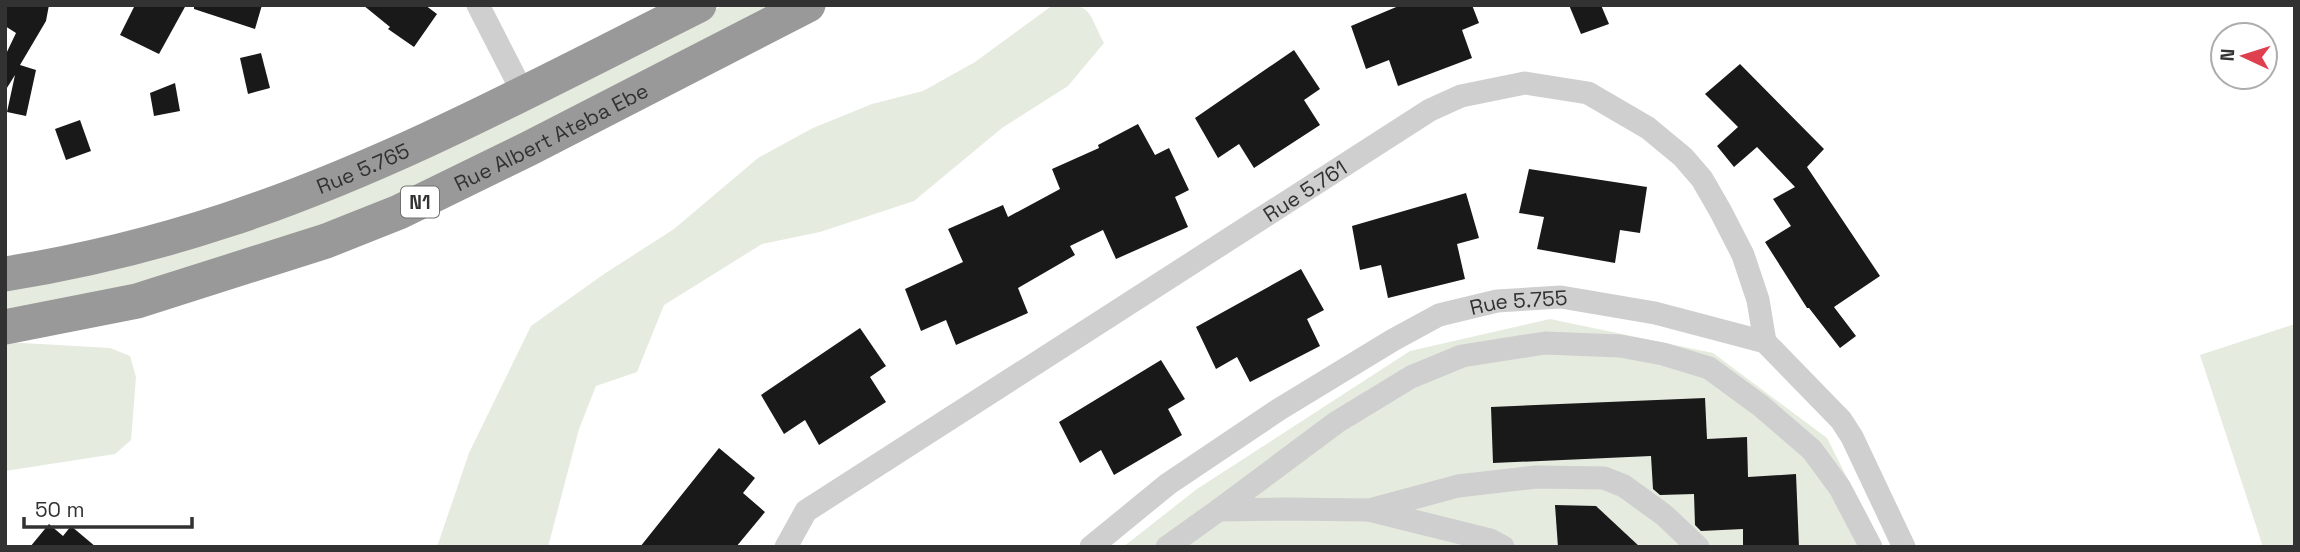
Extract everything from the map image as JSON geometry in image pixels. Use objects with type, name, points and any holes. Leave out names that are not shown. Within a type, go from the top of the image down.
[{"type":"highway","name":"Rue 5.765","points":[[5,274],[68,264],[156,242],[228,220],[346,175],[443,132],[699,5]]},
{"type":"highway","name":"Rue Albert Ateba Ebe","points":[[5,327],[137,301],[326,241],[399,212],[808,5]]},
{"type":"street","points":[[478,5],[523,93]]},
{"type":"street","name":"Rue 5.761","points":[[786,547],[806,511],[1430,110],[1461,96],[1494,88],[1525,83],[1588,93],[1647,128],[1683,158],[1702,179],[1743,255],[1758,300],[1765,342]]},
{"type":"street","name":"Rue 5.755","points":[[1091,547],[1168,484],[1278,410],[1439,315],[1497,301],[1561,297],[1655,313],[1765,342]]},
{"type":"street","points":[[1765,342],[1841,421],[1852,438],[1904,547]]},
{"type":"street","points":[[1167,547],[1338,422],[1411,377],[1462,356],[1545,344],[1619,346],[1663,354],[1709,368],[1761,406],[1812,450],[1840,488],[1871,547]]},
{"type":"street","points":[[1369,510],[1458,486],[1536,477],[1604,478],[1624,486],[1664,515],[1698,547]]},
{"type":"street","points":[[1219,510],[1369,510],[1490,540],[1503,547]]},
{"type":"shaded area","points":[[724,5],[778,5],[449,173],[335,219],[180,274],[5,314],[5,289],[555,95]]},
{"type":"shaded area","points":[[1053,5],[1075,6],[1087,11],[1104,43],[1068,86],[1002,128],[914,201],[820,232],[762,244],[664,305],[637,372],[596,386],[579,429],[548,547],[437,547],[469,453],[531,326],[674,229],[758,158],[813,128],[872,104],[923,91],[975,62]]},
{"type":"shaded area","points":[[1550,319],[1713,353],[1827,438],[1882,547],[1123,547],[1197,489],[1410,351]]},
{"type":"shaded area","points":[[2295,324],[2295,547],[2263,547],[2200,355]]},
{"type":"shaded area","points":[[5,342],[110,348],[130,356],[136,377],[131,440],[115,454],[5,471]]},
{"type":"building","points":[[5,5],[49,5],[46,21],[20,65],[36,70],[26,116],[7,112],[15,75],[5,91],[5,56],[16,33],[5,26]]},
{"type":"building","points":[[135,5],[186,5],[159,54],[120,35]]},
{"type":"building","points":[[194,5],[262,5],[255,29],[194,9]]},
{"type":"building","points":[[363,5],[425,5],[437,14],[414,47],[388,29],[390,27]]},
{"type":"building","points":[[1401,5],[1472,5],[1479,23],[1462,30],[1472,58],[1398,86],[1389,60],[1366,69],[1351,26]]},
{"type":"building","points":[[1569,5],[1601,5],[1609,24],[1581,34]]},
{"type":"building","points":[[1294,50],[1320,89],[1304,100],[1320,125],[1254,168],[1239,144],[1218,158],[1195,118]]},
{"type":"building","points":[[261,53],[270,88],[248,94],[240,58]]},
{"type":"building","points":[[1740,64],[1824,149],[1807,167],[1880,276],[1834,307],[1856,336],[1840,348],[1807,308],[1765,242],[1791,226],[1773,199],[1795,187],[1757,147],[1734,167],[1717,146],[1738,127],[1705,94]]},
{"type":"building","points":[[175,83],[180,111],[154,116],[150,93]]},
{"type":"building","points":[[80,120],[91,151],[66,160],[55,129]]},
{"type":"building","points":[[1138,124],[1155,155],[1169,148],[1189,190],[1175,197],[1188,227],[1116,259],[1103,230],[1070,246],[1075,255],[1018,288],[1028,313],[956,345],[946,320],[921,331],[905,289],[963,262],[948,229],[1003,205],[1008,217],[1060,189],[1052,169],[1099,148],[1098,145]]},
{"type":"building","points":[[1529,169],[1647,187],[1640,233],[1620,230],[1615,263],[1537,249],[1544,217],[1519,213]]},
{"type":"building","points":[[1466,193],[1479,238],[1457,244],[1465,279],[1388,298],[1381,265],[1360,270],[1352,226]]},
{"type":"building","points":[[1301,269],[1324,310],[1307,319],[1320,346],[1250,382],[1237,357],[1216,369],[1196,327]]},
{"type":"building","points":[[860,328],[886,366],[870,377],[886,402],[819,445],[805,420],[784,434],[761,395]]},
{"type":"building","points":[[1161,360],[1185,399],[1168,409],[1182,435],[1114,475],[1101,450],[1080,463],[1059,422]]},
{"type":"building","points":[[1705,398],[1707,439],[1747,437],[1748,477],[1796,474],[1799,547],[1743,547],[1743,529],[1701,531],[1695,525],[1694,494],[1660,495],[1653,489],[1651,456],[1493,463],[1491,407]]},
{"type":"building","points":[[719,448],[755,478],[743,493],[765,512],[736,547],[640,547]]},
{"type":"building","points":[[1555,505],[1596,506],[1640,547],[1558,547]]},
{"type":"building","points":[[49,524],[63,536],[71,526],[96,547],[30,547]]}]
